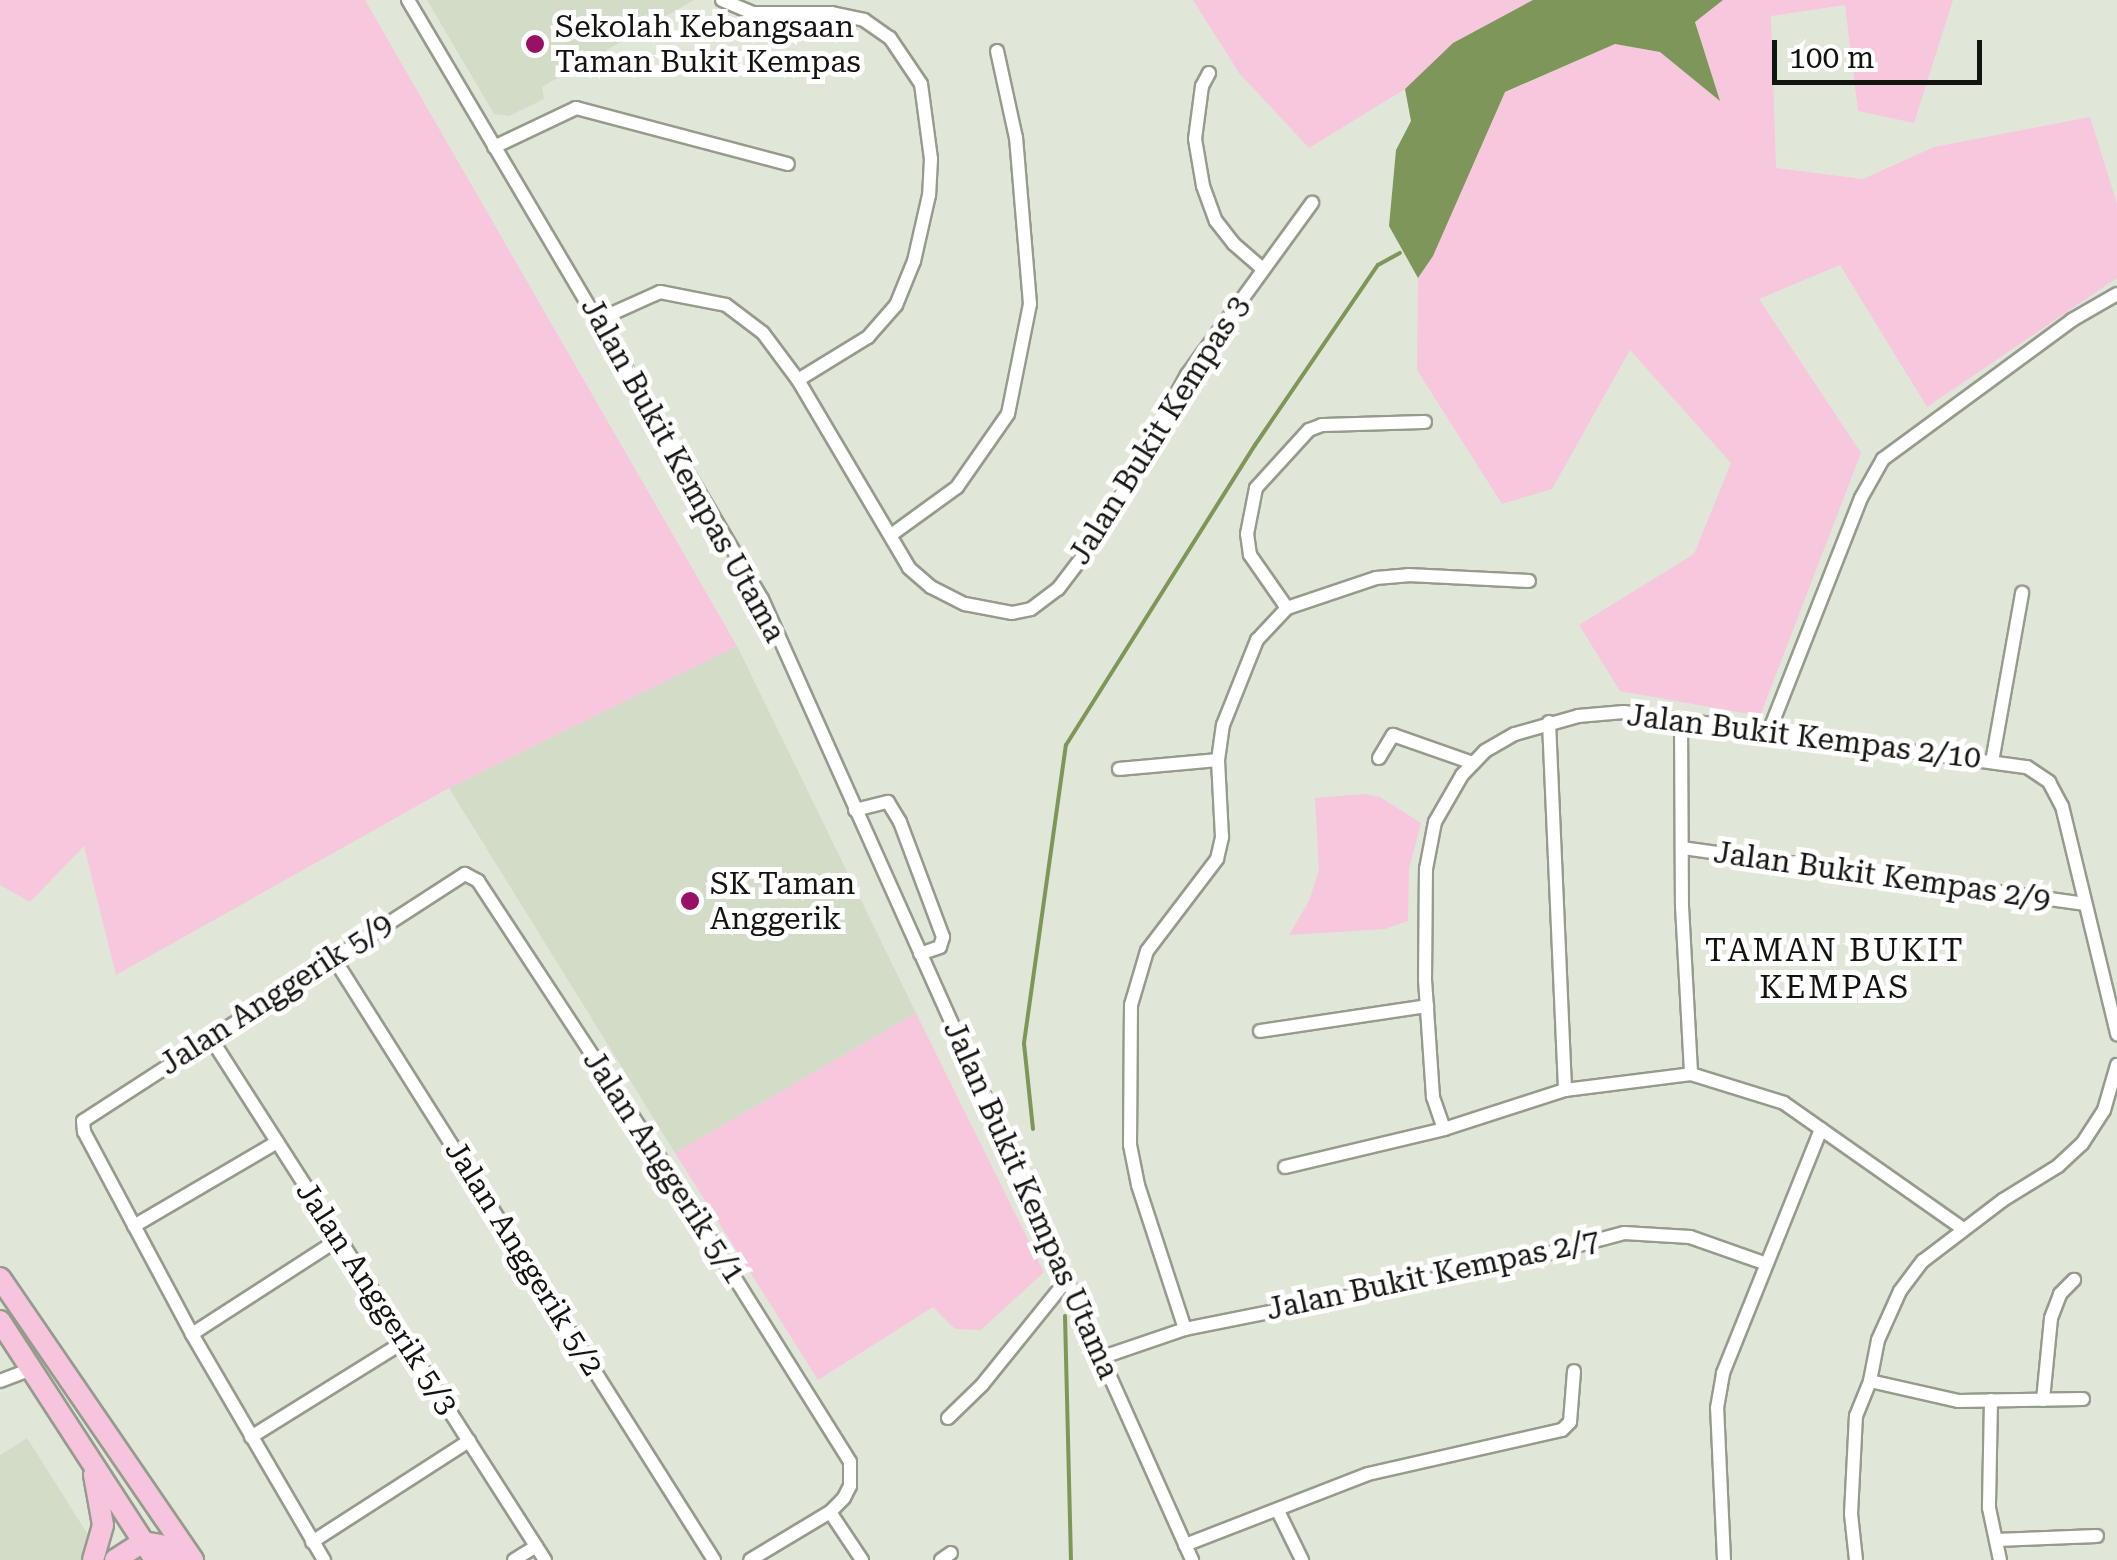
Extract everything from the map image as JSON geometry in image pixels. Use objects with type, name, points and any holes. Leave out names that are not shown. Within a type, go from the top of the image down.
[{"type":"main road","points":[[0,1278],[193,1560]]},
{"type":"main road","points":[[0,1321],[92,1465],[154,1552]]},
{"type":"main road","points":[[120,1450],[157,1519],[154,1552]]},
{"type":"main road","points":[[92,1465],[103,1524],[93,1560]]},
{"type":"main road","points":[[114,1560],[154,1552],[184,1560]]},
{"type":"street","name":"Jalan Bukit Kempas Utama","points":[[408,0],[762,599],[1192,1560]]},
{"type":"street","points":[[722,0],[752,14],[832,13],[864,20],[899,49],[921,84],[931,159],[929,195],[914,261],[902,290],[868,337],[798,380]]},
{"type":"street","points":[[891,535],[957,487],[1008,414],[1030,304],[1016,138],[997,50]]},
{"type":"street","points":[[1209,72],[1202,86],[1196,139],[1203,186],[1225,232],[1262,268]]},
{"type":"street","points":[[494,147],[576,108],[788,164]]},
{"type":"street","name":"Jalan Bukit Kempas 3","points":[[600,319],[660,292],[726,306],[763,333],[798,380],[909,568],[931,587],[976,606],[1012,613],[1031,609],[1058,589],[1099,534],[1187,375],[1312,203]]},
{"type":"street","points":[[1770,729],[1862,498],[1884,459],[2072,320],[2117,294]]},
{"type":"street","points":[[1287,608],[1250,555],[1246,534],[1256,488],[1308,430],[1322,425],[1426,422]]},
{"type":"street","points":[[1185,1328],[1138,1185],[1130,1145],[1131,1005],[1148,952],[1216,858],[1222,837],[1218,760],[1238,681],[1257,640],[1287,608],[1376,578],[1408,575],[1529,581]]},
{"type":"street","points":[[1992,762],[2022,592]]},
{"type":"street","name":"Jalan Bukit Kempas 2/10","points":[[1444,1130],[1432,1097],[1426,1006],[1426,868],[1435,822],[1473,763],[1515,734],[1549,722],[1617,712],[1770,729],[2027,766],[2048,782],[2062,806],[2082,904]]},
{"type":"street","points":[[1681,720],[1692,1074]]},
{"type":"street","points":[[1549,722],[1566,1090]]},
{"type":"street","points":[[1379,758],[1393,734],[1473,763]]},
{"type":"street","points":[[1119,769],[1218,760]]},
{"type":"street","points":[[856,810],[888,802],[900,822],[944,937],[940,947],[920,954]]},
{"type":"street","name":"Jalan Bukit Kempas 2/9","points":[[1682,848],[2082,904]]},
{"type":"street","name":"Jalan Anggerik 5/9","points":[[134,1226],[84,1132],[83,1121],[458,876],[472,876]]},
{"type":"street","name":"Jalan Anggerik 5/1","points":[[472,876],[647,1138],[850,1462],[850,1486],[830,1512]]},
{"type":"street","points":[[2082,904],[2110,990],[2117,1034]]},
{"type":"street","name":"Jalan Anggerik 5/2","points":[[334,957],[714,1560]]},
{"type":"street","points":[[1260,1031],[1426,1006]]},
{"type":"street","name":"Jalan Anggerik 5/3","points":[[210,1037],[545,1560]]},
{"type":"street","points":[[1856,1560],[1851,1514],[1856,1416],[1870,1380],[1878,1340],[1900,1291],[1924,1261],[1963,1229],[2058,1166],[2082,1144],[2104,1110],[2117,1065]]},
{"type":"street","points":[[1284,1168],[1444,1130],[1566,1090],[1692,1074],[1784,1103],[1963,1229]]},
{"type":"street","points":[[1724,1560],[1717,1408],[1723,1373],[1764,1263],[1822,1129]]},
{"type":"street","points":[[277,1142],[134,1226],[251,1438],[324,1560]]},
{"type":"street","name":"Jalan Bukit Kempas 2/7","points":[[1103,1357],[1185,1328],[1502,1266],[1624,1234],[1690,1237],[1764,1263]]},
{"type":"street","points":[[192,1334],[339,1239]]},
{"type":"street","points":[[948,1418],[982,1384],[1066,1280]]},
{"type":"street","points":[[2042,1400],[2050,1318],[2060,1294],[2074,1280]]},
{"type":"street","points":[[251,1438],[404,1341]]},
{"type":"street","points":[[0,1381],[31,1369]]},
{"type":"street","points":[[1185,1545],[1368,1474],[1562,1430],[1570,1422],[1574,1371]]},
{"type":"street","points":[[1870,1380],[1958,1401],[2083,1400]]},
{"type":"street","points":[[1991,1400],[1989,1508],[2000,1560]]},
{"type":"street","points":[[312,1542],[468,1441]]},
{"type":"street","points":[[1278,1511],[1302,1560]]},
{"type":"street","points":[[750,1560],[830,1512],[862,1560]]},
{"type":"street","points":[[1996,1540],[2097,1536]]},
{"type":"street","points":[[514,1560],[536,1546]]},
{"type":"shaded area","points":[[0,0],[365,0],[737,646],[449,788],[116,975],[84,846],[30,902],[0,885]]},
{"type":"shaded area","name":"Sekolah Kebangsaan Taman Bukit Kempas","points":[[427,0],[694,0],[542,87],[544,99],[509,116],[494,114]]},
{"type":"shaded area","points":[[1193,0],[1533,0],[1453,43],[1405,89],[1309,148],[1239,73]]},
{"type":"shaded area","points":[[1533,0],[1723,0],[1695,22],[1720,101],[1660,52],[1615,44],[1505,92],[1433,256],[1418,278],[1389,226],[1396,150],[1411,121],[1405,89],[1453,43]]},
{"type":"shaded area","points":[[1723,0],[1953,0],[1914,123],[1858,111],[1845,5],[1771,16],[1776,168],[1863,179],[1934,147],[2090,117],[2117,204],[2117,278],[1927,407],[1840,265],[1759,299],[1861,453],[1760,716],[1620,691],[1579,625],[1694,554],[1731,463],[1630,350],[1552,489],[1502,504],[1417,370],[1418,278],[1433,256],[1504,93],[1615,44],[1660,52],[1719,99],[1695,21]]},
{"type":"shaded area","name":"SK Taman Anggerik","points":[[737,646],[916,1013],[675,1153],[449,788]]},
{"type":"shaded area","points":[[1363,794],[1380,797],[1421,823],[1409,869],[1408,921],[1385,929],[1289,935],[1309,901],[1319,870],[1315,798]]},
{"type":"shaded area","points":[[916,1013],[1044,1272],[981,1330],[955,1329],[933,1307],[818,1380],[675,1153]]},
{"type":"shaded area","points":[[27,1438],[104,1560],[0,1560],[0,1455]]},
{"type":"waterway","points":[[1033,1129],[1024,1043],[1066,745],[1255,445],[1378,265],[1400,253]]},
{"type":"waterway","points":[[1065,1316],[1071,1560]]},
{"type":"place","name":"Sekolah Kebangsaan Taman Bukit Kempas","points":[[535,44]]},
{"type":"place","name":"SK Taman Anggerik","points":[[690,901]]},
{"type":"district","name":"TAMAN BUKIT KEMPAS","points":[[1835,970]]}]
